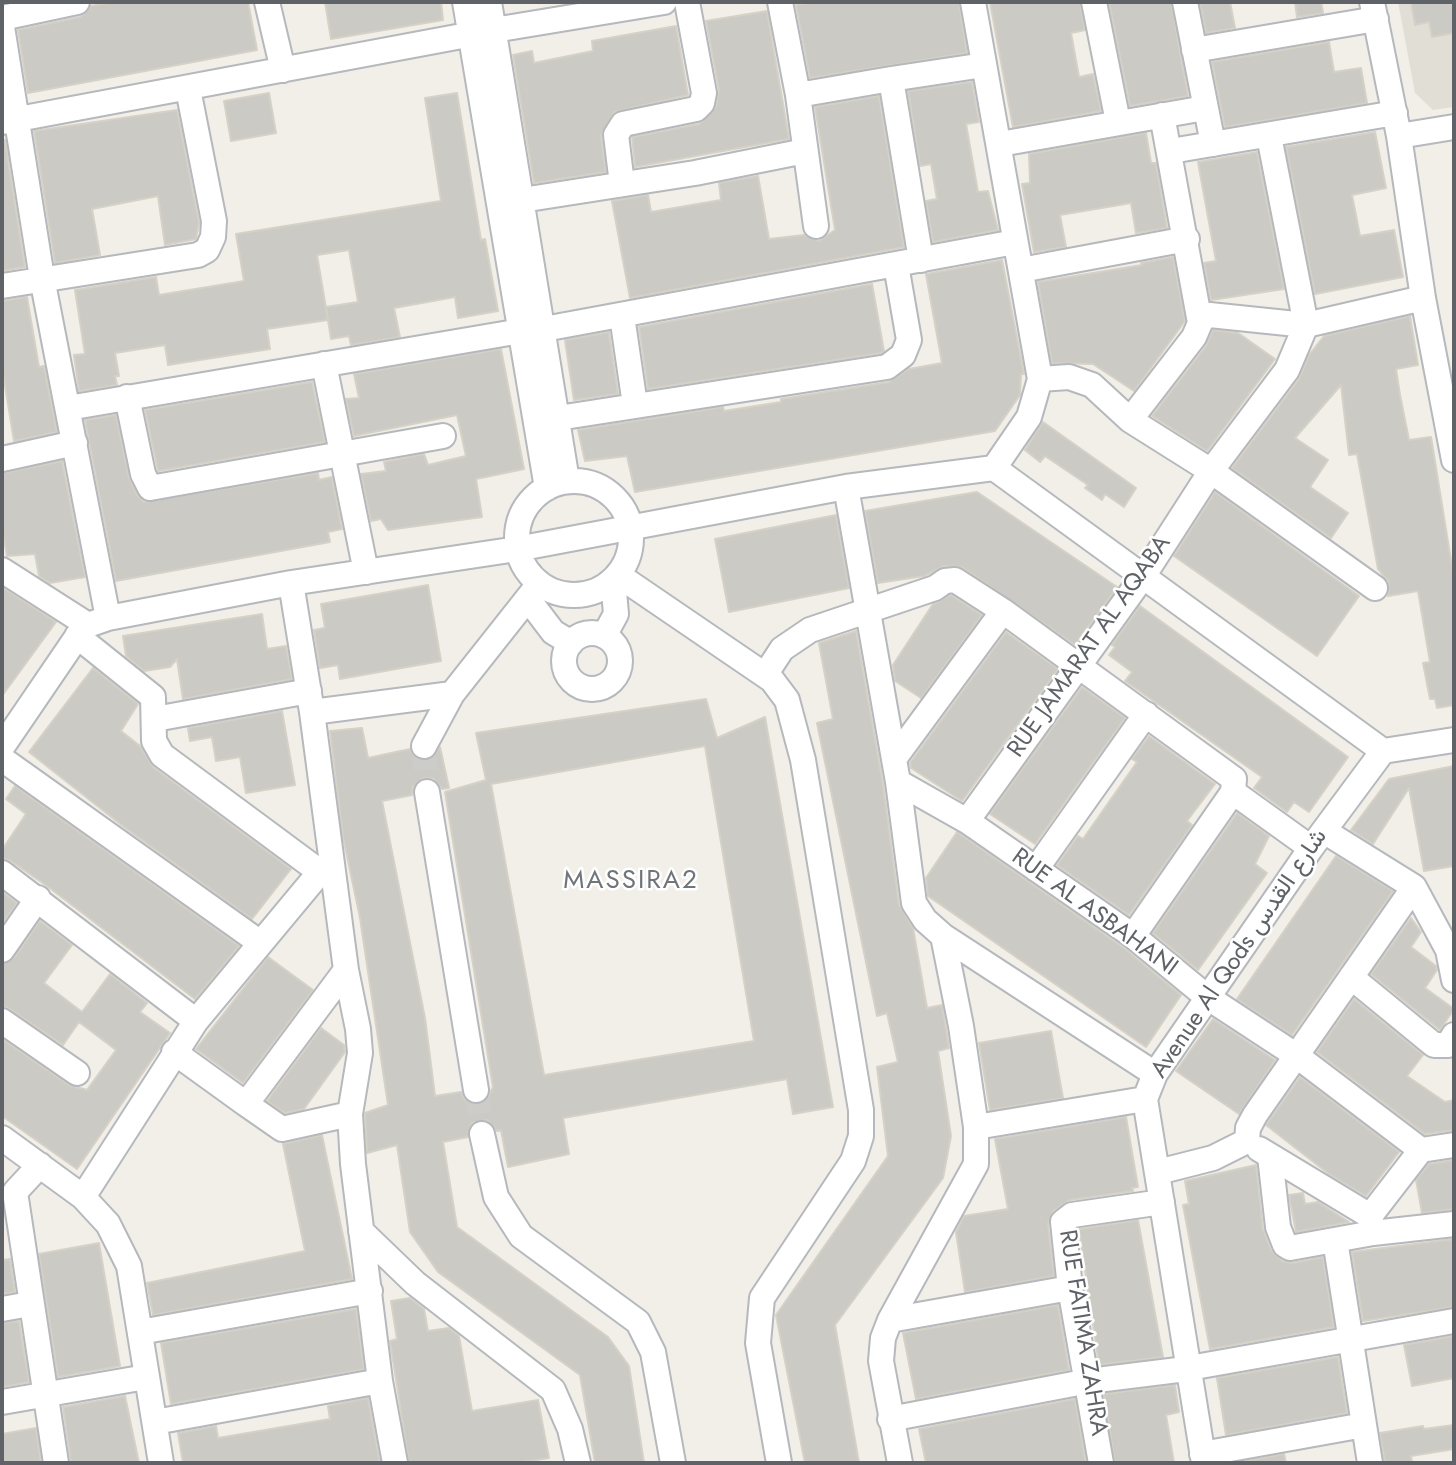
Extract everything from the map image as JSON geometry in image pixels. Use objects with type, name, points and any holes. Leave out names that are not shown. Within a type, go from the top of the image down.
[{"type":"street","points":[[2,18],[77,2]]},
{"type":"street","points":[[267,2],[283,70]]},
{"type":"street","points":[[465,2],[482,33],[522,200],[532,330],[558,418],[557,484]]},
{"type":"street","points":[[489,2],[482,33],[557,484]]},
{"type":"street","points":[[10,121],[664,2]]},
{"type":"street","points":[[622,184],[616,135],[623,124],[687,112],[702,103],[704,93],[687,2]]},
{"type":"street","points":[[780,2],[816,226]]},
{"type":"street","points":[[972,2],[1000,144],[1040,379],[1035,403],[1028,417],[994,468]]},
{"type":"street","points":[[1094,2],[1118,122]]},
{"type":"street","points":[[1185,2],[1213,144]]},
{"type":"street","points":[[1194,50],[1374,10],[1397,125],[1423,298],[1454,460]]},
{"type":"street","points":[[2,27],[10,121],[75,443],[91,626],[2,747]]},
{"type":"street","points":[[797,95],[984,65]]},
{"type":"street","points":[[891,79],[921,260]]},
{"type":"street","points":[[2,286],[198,255],[207,250],[213,237],[214,221],[188,89]]},
{"type":"street","points":[[1000,144],[1205,108]]},
{"type":"street","points":[[1130,420],[1194,337],[1200,314],[1162,115]]},
{"type":"street","points":[[1171,151],[1269,135],[1397,125],[1454,127]]},
{"type":"street","points":[[1269,135],[1306,325]]},
{"type":"street","points":[[522,200],[805,151]]},
{"type":"street","points":[[1021,270],[1187,239]]},
{"type":"street","points":[[68,408],[622,316],[1015,242]]},
{"type":"street","points":[[558,418],[887,367],[903,355],[909,340],[896,265]]},
{"type":"street","points":[[1200,314],[1306,325],[1423,298]]},
{"type":"street","points":[[622,316],[635,405]]},
{"type":"street","name":"RUE JAMARAT AL AQABA","points":[[967,821],[1144,575],[1211,471],[1281,382],[1306,325]]},
{"type":"street","points":[[324,364],[366,572]]},
{"type":"street","points":[[1040,379],[1069,377],[1092,385],[1130,420],[1211,471],[1375,587]]},
{"type":"street","points":[[127,397],[143,474],[150,488],[443,436]]},
{"type":"street","points":[[2,459],[75,443]]},
{"type":"street","points":[[91,626],[291,583],[517,549],[846,487],[994,468],[1383,751],[1454,740]]},
{"type":"street","points":[[533,591],[571,596],[589,594],[615,578],[627,560],[630,527],[619,504],[609,493],[582,482],[557,484],[535,496],[522,514],[516,535],[517,549],[523,566],[533,591],[553,632],[571,643]]},
{"type":"street","points":[[846,487],[896,770],[914,903],[925,920],[943,936],[1155,1074]]},
{"type":"street","points":[[2,570],[91,626],[151,694],[155,703],[157,751],[325,867]]},
{"type":"street","points":[[604,636],[615,614],[615,578]]},
{"type":"street","points":[[615,578],[765,675],[782,691],[796,723],[861,1110],[861,1136],[853,1161],[762,1297],[757,1324],[758,1343],[779,1463]]},
{"type":"street","points":[[765,675],[782,649],[810,630],[955,580],[1003,611],[1232,775],[1233,792],[1133,936]]},
{"type":"street","points":[[291,583],[310,702],[325,867],[360,1052],[351,1114],[361,1231],[380,1381],[395,1463]]},
{"type":"street","points":[[424,746],[452,694],[533,591]]},
{"type":"street","points":[[896,770],[1003,611]]},
{"type":"street","points":[[580,636],[604,636],[617,648],[619,666],[610,682],[593,689],[576,684],[565,669],[566,651],[580,636]]},
{"type":"street","points":[[155,719],[310,702],[452,694]]},
{"type":"street","points":[[1036,869],[1146,715]]},
{"type":"street","name":"Avenue Al Qods شارع القدس","points":[[1203,1459],[1145,1099],[1155,1074],[1207,997],[1383,751]]},
{"type":"street","points":[[2,760],[259,942]]},
{"type":"street","name":"RUE AL ASBAHANI","points":[[896,770],[1133,936],[1207,997],[1297,1056],[1421,1150]]},
{"type":"street","points":[[427,792],[476,1090]]},
{"type":"street","points":[[1233,792],[1317,840],[1414,887],[1451,949],[1454,981]]},
{"type":"street","points":[[83,1196],[196,1021],[259,942],[325,867]]},
{"type":"street","points":[[2,873],[196,1021]]},
{"type":"street","points":[[1247,1142],[1248,1128],[1255,1115],[1414,887]]},
{"type":"street","points":[[2,950],[38,898]]},
{"type":"street","points":[[900,1463],[881,1360],[883,1338],[890,1320],[975,1164],[976,1127],[961,1026],[943,936]]},
{"type":"street","points":[[246,1104],[346,970]]},
{"type":"street","points":[[1352,976],[1434,1045],[1448,1045],[1454,1035]]},
{"type":"street","points":[[2,1021],[77,1073]]},
{"type":"street","points":[[174,1052],[282,1129],[351,1114]]},
{"type":"street","points":[[976,1127],[1145,1099]]},
{"type":"street","points":[[482,1135],[496,1197],[521,1236],[638,1322],[653,1352],[673,1463]]},
{"type":"street","points":[[2,1138],[83,1196],[108,1224],[129,1266],[161,1463]]},
{"type":"street","points":[[1247,1142],[1371,1224]]},
{"type":"street","points":[[1158,1172],[1213,1158],[1247,1142]]},
{"type":"street","points":[[1371,1224],[1421,1150],[1454,1145]]},
{"type":"street","points":[[1270,1156],[1278,1227],[1285,1245],[1296,1250],[1335,1240],[1371,1224],[1454,1224]]},
{"type":"street","points":[[40,1164],[8,1193],[30,1304],[56,1463]]},
{"type":"street","name":"RUE FATIMA ZAHRA","points":[[1101,1463],[1062,1228],[1066,1217],[1162,1202]]},
{"type":"street","points":[[361,1231],[415,1283],[553,1390],[570,1429],[578,1463]]},
{"type":"street","points":[[1335,1240],[1370,1463]]},
{"type":"street","points":[[890,1320],[1070,1288]]},
{"type":"street","points":[[140,1332],[370,1291]]},
{"type":"street","points":[[2,1309],[30,1304]]},
{"type":"street","points":[[890,1419],[1088,1381],[1188,1368],[1454,1321]]},
{"type":"street","points":[[2,1402],[146,1377]]},
{"type":"street","points":[[155,1422],[380,1381]]},
{"type":"street","points":[[1203,1459],[1364,1425]]},
{"type":"shaded area","points":[[1398,2],[1454,2],[1454,107],[1433,110],[1415,93]]},
{"type":"building","points":[[114,2],[248,2],[257,50],[28,93],[18,30],[80,17],[91,6]]},
{"type":"building","points":[[325,2],[441,2],[443,20],[331,39]]},
{"type":"building","points":[[815,2],[959,2],[967,53],[810,78],[796,5]]},
{"type":"building","points":[[990,2],[1080,2],[1085,30],[1071,33],[1079,77],[1093,74],[1101,111],[1013,127]]},
{"type":"building","points":[[1109,2],[1171,2],[1188,96],[1130,106]]},
{"type":"building","points":[[1200,2],[1230,2],[1235,28],[1206,33]]},
{"type":"building","points":[[1295,2],[1321,2],[1323,13],[1297,17]]},
{"type":"building","points":[[1411,2],[1454,2],[1454,33],[1432,37],[1429,22],[1415,25]]},
{"type":"building","points":[[767,11],[789,139],[635,167],[632,137],[699,124],[716,107],[719,90],[706,21]]},
{"type":"building","points":[[676,26],[688,95],[614,112],[601,136],[606,172],[534,183],[513,55],[532,51],[534,63],[593,51],[592,41]]},
{"type":"building","points":[[1329,42],[1334,72],[1361,68],[1367,103],[1225,127],[1212,62]]},
{"type":"building","points":[[972,82],[979,122],[966,124],[978,192],[988,191],[998,230],[933,242],[926,201],[937,199],[931,164],[920,166],[908,91]]},
{"type":"building","points":[[269,93],[276,133],[231,141],[224,101]]},
{"type":"building","points":[[457,93],[481,240],[485,239],[498,311],[458,318],[455,297],[394,308],[400,337],[351,345],[349,336],[331,339],[326,307],[358,302],[349,250],[317,255],[328,320],[267,329],[270,349],[168,365],[165,345],[115,353],[119,376],[115,376],[117,385],[79,391],[74,355],[85,354],[75,290],[156,277],[159,295],[244,281],[236,234],[441,201],[425,98]]},
{"type":"building","points":[[879,96],[904,247],[630,298],[612,201],[648,195],[651,212],[721,200],[719,183],[758,176],[769,239],[804,235],[819,241],[835,230],[815,107]]},
{"type":"building","points":[[177,110],[199,223],[196,239],[165,245],[158,196],[92,209],[100,255],[55,263],[34,131]]},
{"type":"building","points":[[1375,132],[1386,188],[1352,195],[1360,236],[1394,230],[1403,277],[1315,294],[1286,147]]},
{"type":"building","points":[[1146,133],[1151,163],[1156,163],[1167,228],[1136,233],[1131,203],[1060,215],[1066,247],[1034,252],[1022,184],[1030,183],[1029,154]]},
{"type":"building","points":[[5,140],[25,267],[2,271],[2,141]]},
{"type":"building","points":[[1257,152],[1284,289],[1211,300],[1204,263],[1216,261],[1198,162]]},
{"type":"building","points":[[1173,257],[1185,321],[1134,391],[1093,364],[1052,363],[1038,282],[1142,265],[1141,263]]},
{"type":"building","points":[[1002,260],[1024,374],[1021,374],[1020,395],[995,431],[635,492],[627,456],[585,461],[578,430],[723,407],[724,411],[781,402],[781,399],[889,382],[909,369],[942,363],[926,274]]},
{"type":"building","points":[[872,284],[884,351],[881,353],[648,389],[639,327]]},
{"type":"building","points":[[27,297],[39,367],[44,366],[57,432],[14,441],[2,367],[2,301]]},
{"type":"building","points":[[1410,316],[1418,365],[1396,369],[1400,395],[1409,440],[1431,437],[1454,579],[1454,705],[1437,708],[1435,699],[1430,699],[1423,663],[1430,662],[1418,591],[1388,596],[1389,582],[1378,569],[1357,454],[1349,455],[1341,385],[1295,438],[1328,460],[1310,487],[1348,513],[1331,538],[1232,468],[1299,379],[1309,355],[1324,336]]},
{"type":"building","points":[[1213,330],[1238,333],[1275,359],[1207,451],[1152,416],[1206,346]]},
{"type":"building","points":[[609,332],[618,394],[574,400],[565,340]]},
{"type":"building","points":[[501,349],[524,469],[476,479],[482,517],[388,530],[381,519],[371,521],[361,474],[386,471],[384,462],[424,454],[428,465],[466,456],[457,415],[354,436],[346,399],[359,398],[354,374]]},
{"type":"building","points":[[312,382],[325,442],[158,471],[145,410]]},
{"type":"building","points":[[116,415],[129,477],[137,495],[144,502],[318,473],[319,480],[332,477],[342,529],[328,532],[330,542],[116,581],[85,420]]},
{"type":"building","points":[[1043,422],[1136,488],[1124,507],[1105,494],[1102,500],[1085,488],[1088,485],[1045,456],[1040,462],[1025,450]]},
{"type":"building","points":[[62,461],[85,577],[50,583],[39,576],[35,554],[7,556],[2,527],[2,473]]},
{"type":"building","points":[[977,492],[1117,587],[1075,645],[962,567],[944,566],[924,576],[878,583],[865,511]]},
{"type":"building","points":[[1215,492],[1359,596],[1317,656],[1174,556]]},
{"type":"building","points":[[836,515],[849,588],[729,612],[715,539]]},
{"type":"building","points":[[428,585],[441,661],[340,679],[338,665],[320,668],[314,630],[325,628],[321,604]]},
{"type":"building","points":[[2,587],[56,622],[2,696]]},
{"type":"building","points":[[951,595],[982,615],[921,698],[895,681],[893,665],[933,604]]},
{"type":"building","points":[[1140,606],[1348,757],[1309,812],[1294,802],[1287,812],[1254,788],[1262,777],[1125,681],[1132,672],[1109,655],[1115,647],[1112,645]]},
{"type":"building","points":[[262,614],[267,649],[286,646],[292,679],[183,699],[177,659],[170,667],[144,671],[126,656],[123,636]]},
{"type":"building","points":[[856,631],[883,784],[899,905],[913,928],[927,1008],[942,1005],[949,1048],[938,1051],[951,1136],[943,1178],[835,1325],[859,1463],[805,1463],[776,1315],[888,1156],[877,1067],[898,1062],[887,1013],[877,1016],[817,723],[833,719],[819,643]]},
{"type":"building","points":[[1006,632],[1058,669],[962,801],[911,768],[910,763]]},
{"type":"building","points":[[93,668],[138,704],[121,731],[140,746],[153,767],[291,869],[252,919],[124,827],[29,752]]},
{"type":"building","points":[[1082,687],[1125,718],[1035,844],[990,814]]},
{"type":"building","points":[[706,699],[717,738],[765,717],[833,1107],[793,1114],[787,1079],[563,1118],[569,1154],[508,1167],[501,1130],[497,1131],[487,1120],[472,1123],[468,1137],[443,1142],[457,1227],[608,1337],[629,1366],[644,1463],[595,1463],[580,1375],[438,1272],[410,1232],[397,1145],[367,1153],[365,1113],[388,1105],[360,918],[343,837],[330,731],[362,728],[368,758],[410,749],[416,759],[425,761],[432,758],[440,747],[449,788],[442,789],[433,778],[424,778],[413,786],[412,795],[382,801],[425,1018],[435,1096],[461,1092],[465,1100],[478,1105],[486,1101],[493,1087],[445,792],[486,780],[476,733]],"holes":[[[705,746],[754,1041],[544,1075],[491,784]]]},
{"type":"building","points":[[282,711],[295,785],[246,793],[240,757],[216,761],[212,737],[190,741],[188,728]]},
{"type":"building","points":[[1149,736],[1215,784],[1187,821],[1192,825],[1129,915],[1057,865],[1078,836],[1083,839],[1137,762],[1132,759]]},
{"type":"building","points":[[1454,766],[1454,866],[1424,871],[1409,788],[1373,844],[1351,830],[1389,779]]},
{"type":"building","points":[[15,786],[239,946],[195,999],[47,886],[11,861],[2,858],[2,850],[26,814],[6,799]]},
{"type":"building","points":[[1237,813],[1269,836],[1255,864],[1267,873],[1198,970],[1153,933]]},
{"type":"building","points":[[957,832],[1124,948],[1181,995],[1146,1047],[928,896],[926,878]]},
{"type":"building","points":[[1336,856],[1393,891],[1292,1035],[1237,999]]},
{"type":"building","points":[[2,892],[17,903],[2,924]]},
{"type":"building","points":[[1411,918],[1421,932],[1411,947],[1436,966],[1437,970],[1425,988],[1454,1009],[1440,1030],[1371,974]]},
{"type":"building","points":[[40,921],[72,945],[44,983],[82,1012],[110,974],[147,1003],[140,1012],[170,1033],[77,1169],[2,1116],[2,1039],[69,1085],[87,1090],[116,1050],[79,1022],[63,1045],[2,1006],[2,965],[14,958]]},
{"type":"building","points":[[268,957],[313,990],[243,1083],[196,1049]]},
{"type":"building","points":[[1354,999],[1423,1055],[1407,1076],[1445,1102],[1454,1100],[1454,1130],[1425,1134],[1317,1052]]},
{"type":"building","points":[[1213,1019],[1275,1060],[1239,1114],[1176,1071]]},
{"type":"building","points":[[321,1028],[344,1045],[345,1052],[304,1109],[285,1113],[267,1101]]},
{"type":"building","points":[[1051,1031],[1063,1098],[990,1110],[979,1043]]},
{"type":"building","points":[[1300,1077],[1399,1152],[1366,1196],[1329,1174],[1266,1125]]},
{"type":"building","points":[[1126,1117],[1138,1187],[1132,1188],[1133,1191],[1070,1200],[1053,1211],[1048,1224],[1054,1276],[965,1292],[956,1232],[964,1216],[1008,1209],[995,1139]]},
{"type":"building","points":[[322,1135],[352,1279],[153,1315],[147,1283],[305,1251],[283,1144]]},
{"type":"building","points":[[1454,1160],[1454,1209],[1422,1213],[1416,1180],[1429,1164]]},
{"type":"building","points":[[1256,1165],[1263,1229],[1271,1250],[1282,1261],[1292,1263],[1323,1257],[1334,1327],[1210,1349],[1183,1205],[1189,1204],[1185,1181]]},
{"type":"building","points":[[1303,1193],[1305,1204],[1318,1202],[1349,1222],[1296,1232],[1289,1195]]},
{"type":"building","points":[[1138,1220],[1163,1357],[1099,1365],[1079,1229]]},
{"type":"building","points":[[1454,1239],[1454,1307],[1363,1321],[1352,1252]]},
{"type":"building","points":[[99,1243],[120,1366],[58,1377],[39,1254]]},
{"type":"building","points":[[10,1259],[15,1292],[2,1294],[2,1260]]},
{"type":"building","points":[[410,1298],[424,1309],[428,1331],[449,1328],[459,1336],[472,1411],[538,1400],[549,1458],[516,1463],[409,1463],[390,1341],[397,1339],[391,1301]]},
{"type":"building","points":[[1058,1305],[1069,1370],[916,1399],[903,1333]]},
{"type":"building","points":[[356,1309],[364,1369],[171,1404],[161,1343]]},
{"type":"building","points":[[19,1321],[29,1382],[2,1387],[2,1323]]},
{"type":"building","points":[[1454,1336],[1454,1378],[1412,1386],[1404,1345]]},
{"type":"building","points":[[1338,1357],[1347,1413],[1226,1435],[1217,1378]]},
{"type":"building","points":[[1175,1385],[1179,1412],[1166,1415],[1174,1463],[1115,1463],[1104,1394]]},
{"type":"building","points":[[125,1396],[139,1463],[71,1463],[63,1407]]},
{"type":"building","points":[[368,1398],[380,1463],[183,1463],[178,1433],[216,1426],[218,1438],[330,1419],[328,1406]]},
{"type":"building","points":[[1075,1399],[1086,1463],[926,1463],[919,1429]]},
{"type":"building","points":[[1454,1425],[1454,1449],[1411,1456],[1412,1463],[1385,1463],[1380,1433],[1423,1426],[1424,1429]]},
{"type":"building","points":[[36,1428],[41,1463],[2,1463],[2,1434]]},
{"type":"building","points":[[1284,1454],[1286,1463],[1235,1463]]},
{"type":"tunnel","points":[[424,746],[427,792]]},
{"type":"tunnel","points":[[476,1090],[482,1134]]},
{"type":"district","name":"MASSIRA2","points":[[631,882]]}]
